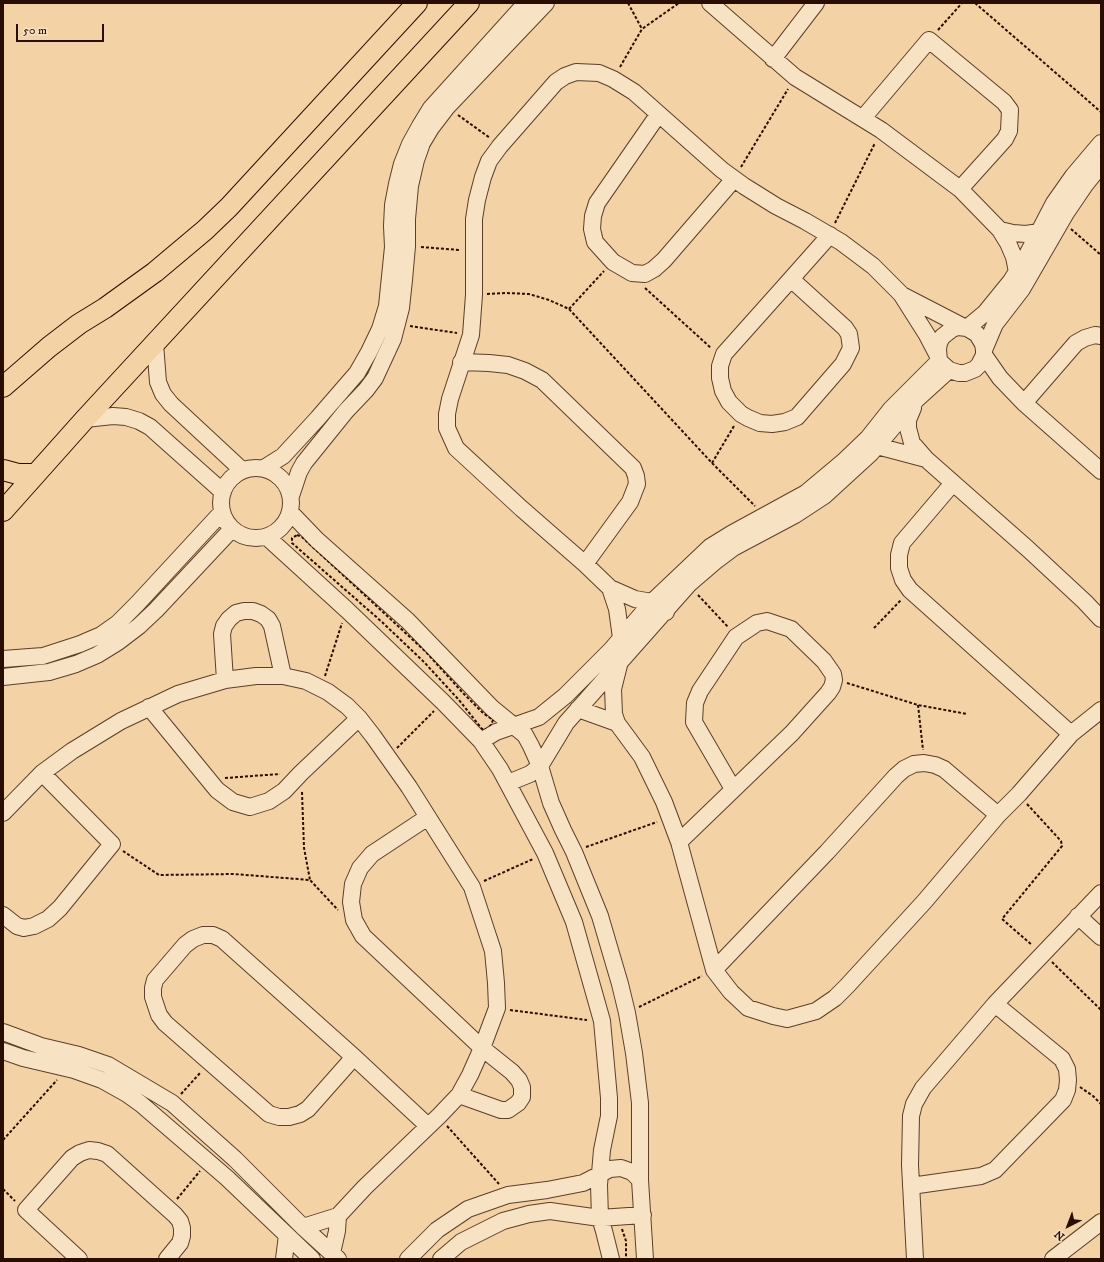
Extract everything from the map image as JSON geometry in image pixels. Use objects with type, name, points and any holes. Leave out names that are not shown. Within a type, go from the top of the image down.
[{"type":"main road","points":[[3,386],[73,329],[156,272],[205,230],[417,3]]},
{"type":"main road","points":[[3,511],[85,419],[469,3]]},
{"type":"main road","points":[[3,470],[18,474],[36,474]]},
{"type":"street","points":[[264,468],[283,456],[318,418],[357,373],[369,352],[380,329],[387,306],[393,247],[392,226],[394,205],[399,177],[410,144],[431,108],[526,3]]},
{"type":"street","points":[[291,496],[284,481],[279,475],[272,471],[256,467],[242,470],[228,481],[222,492],[222,512],[232,529],[249,538],[267,537],[282,528],[287,521],[291,513],[291,496],[299,472],[310,454],[375,378],[387,353],[397,324],[404,280],[410,186],[416,160],[422,143],[447,107],[546,3]]},
{"type":"street","points":[[710,3],[795,77],[881,130],[960,189],[1000,230],[1014,257],[1017,272]]},
{"type":"street","points":[[773,59],[816,3]]},
{"type":"street","points":[[863,118],[929,40],[1004,102],[1010,110],[1009,131],[1005,139],[960,189]]},
{"type":"street","points":[[666,612],[652,602],[636,598],[610,588],[456,448],[447,428],[447,414],[450,399],[471,335],[474,294],[474,219],[476,200],[483,177],[489,161],[500,146],[556,82],[565,76],[576,72],[599,73],[613,79],[634,92],[658,115],[734,179],[776,206],[830,235],[873,266],[901,294],[942,362],[959,373],[965,373],[975,369],[979,365],[995,324],[1022,289],[1045,234],[1054,203],[1073,176],[1101,143]]},
{"type":"street","points":[[658,115],[597,203],[593,216],[592,229],[595,242],[613,262],[632,273],[645,274],[654,269],[664,260],[734,179]]},
{"type":"street","points":[[1101,165],[1085,185],[1061,221],[1045,234],[1026,257],[1011,281],[985,313],[966,327],[952,329],[942,337],[939,343],[942,362],[917,399],[908,420],[908,428],[912,443],[926,459],[1028,549],[1101,619]]},
{"type":"street","points":[[1000,230],[1013,233],[1045,234]]},
{"type":"street","points":[[791,279],[845,328],[849,334],[851,348],[843,364],[796,417],[785,422],[772,424],[760,422],[741,414],[729,402],[723,391],[720,378],[720,366],[722,359],[724,354],[830,235]]},
{"type":"street","points":[[901,294],[977,334],[984,344],[984,352],[1000,378],[1024,404],[1101,471]]},
{"type":"street","points":[[1024,404],[1076,343],[1095,335],[1101,336]]},
{"type":"street","points":[[155,344],[157,376],[163,394],[171,404],[242,470]]},
{"type":"street","points":[[461,362],[508,365],[525,371],[542,380],[633,468],[637,484],[630,502],[585,564]]},
{"type":"street","points":[[481,741],[496,732],[539,717],[617,650],[666,612],[689,584],[716,560],[733,548],[795,515],[824,496],[871,453],[872,442],[892,409],[942,362]]},
{"type":"street","points":[[975,369],[1000,378]]},
{"type":"street","points":[[508,783],[530,774],[540,766],[566,723],[578,709],[617,650],[652,602],[710,547],[731,534],[806,494],[843,462],[872,442],[917,399]]},
{"type":"street","points":[[85,419],[113,416],[126,417],[139,421],[150,427],[222,492]]},
{"type":"street","points":[[872,442],[926,459]]},
{"type":"street","points":[[953,483],[902,543],[899,555],[899,568],[903,580],[910,590],[1071,734]]},
{"type":"street","points":[[3,659],[43,656],[80,644],[101,635],[118,623],[137,604],[222,512]]},
{"type":"street","points":[[291,513],[317,540],[408,621],[492,708],[516,726],[525,735],[531,746],[540,766],[551,803],[574,852],[600,916],[627,1013],[634,1053],[640,1103],[640,1180],[645,1259]]},
{"type":"street","points":[[3,677],[49,672],[97,655],[118,642],[139,626],[156,610],[232,529]]},
{"type":"street","points":[[267,537],[444,702],[481,741],[500,769],[545,853],[574,922],[602,1021],[609,1098],[609,1116],[602,1150],[598,1185],[600,1218],[610,1259]]},
{"type":"street","points":[[610,588],[617,610],[617,650],[613,690],[614,714],[617,722],[642,757],[664,802],[679,842],[714,970],[731,992],[748,1008],[773,1016],[788,1019],[816,1011],[847,986],[924,902],[998,815],[1019,794],[1071,734],[1101,710]]},
{"type":"street","points":[[225,680],[222,634],[224,626],[229,619],[244,611],[253,611],[268,619],[272,626],[283,676]]},
{"type":"street","points":[[679,842],[792,733],[828,693],[834,680],[833,674],[824,661],[791,629],[767,622],[758,623],[736,637],[700,691],[695,703],[694,722],[733,789]]},
{"type":"street","points":[[3,813],[42,773],[72,751],[121,721],[178,694],[225,680],[256,676],[283,676],[306,681],[328,692],[359,718],[388,757],[409,787],[472,887],[493,951],[497,1008],[482,1048],[459,1095],[387,1165],[338,1216],[303,1227]]},
{"type":"street","points":[[149,707],[217,790],[232,802],[250,807],[260,805],[277,797],[359,718]]},
{"type":"street","points":[[551,707],[566,723]]},
{"type":"street","points":[[578,709],[617,722]]},
{"type":"street","points":[[714,970],[904,769],[914,764],[924,763],[935,765],[944,769],[998,815]]},
{"type":"street","points":[[3,914],[17,926],[24,928],[34,926],[48,919],[60,908],[112,844],[42,773]]},
{"type":"street","points":[[428,817],[372,854],[360,868],[353,884],[351,902],[354,920],[363,936],[482,1048],[519,1080],[522,1087],[522,1097],[513,1108],[508,1110],[501,1110],[459,1095]]},
{"type":"street","points":[[915,1259],[911,1186],[911,1116],[914,1104],[923,1088],[995,1004],[1042,953],[1101,893]]},
{"type":"street","points":[[1078,916],[1101,937]]},
{"type":"street","points":[[354,1057],[308,1108],[300,1114],[289,1117],[279,1117],[269,1114],[165,1023],[159,1015],[153,998],[155,980],[185,945],[193,939],[212,935],[222,940],[354,1057],[433,1121]]},
{"type":"street","points":[[911,1186],[981,1176],[995,1170],[1063,1100],[1067,1090],[1068,1080],[1062,1059],[995,1004]]},
{"type":"street","points":[[3,1032],[41,1046],[79,1055],[108,1065],[172,1103],[235,1159],[303,1227],[335,1256]]},
{"type":"street","points":[[3,1051],[102,1080],[127,1094],[141,1104],[208,1162],[312,1259]]},
{"type":"street","points":[[79,1259],[26,1210],[72,1158],[80,1152],[98,1150],[107,1154],[180,1221],[182,1236],[180,1243],[167,1259]]},
{"type":"street","points":[[408,1259],[437,1230],[468,1208],[508,1195],[568,1187],[583,1183],[610,1169],[621,1168],[632,1172],[640,1180]]},
{"type":"street","points":[[258,1208],[272,1195]]},
{"type":"street","points":[[441,1259],[461,1242],[503,1221],[529,1214],[555,1211],[600,1218],[643,1215]]},
{"type":"street","points":[[335,1256],[338,1216]]},
{"type":"street","points":[[1053,1259],[1101,1222]]},
{"type":"street","points":[[284,1259],[287,1235]]},
{"type":"path","points":[[628,3],[642,29]]},
{"type":"path","points":[[613,79],[642,29],[679,3]]},
{"type":"path","points":[[929,40],[962,3]]},
{"type":"path","points":[[975,3],[1101,112]]},
{"type":"path","points":[[734,179],[795,77]]},
{"type":"path","points":[[447,107],[500,146]]},
{"type":"path","points":[[830,235],[881,130]]},
{"type":"path","points":[[1061,221],[1101,255]]},
{"type":"path","points":[[407,246],[473,250]]},
{"type":"path","points":[[569,309],[613,262]]},
{"type":"path","points":[[641,284],[722,359]]},
{"type":"path","points":[[474,294],[529,294],[550,300],[569,309],[712,463],[765,516]]},
{"type":"path","points":[[397,324],[471,335]]},
{"type":"path","points":[[712,463],[741,414]]},
{"type":"path","points":[[297,535],[302,537],[393,620],[426,652],[483,713],[493,720],[492,725],[487,729],[482,729],[476,722],[459,700],[424,662],[382,622],[292,543],[292,538],[297,535]]},
{"type":"path","points":[[689,584],[736,637]]},
{"type":"path","points":[[874,628],[910,590]]},
{"type":"path","points":[[320,688],[347,610]]},
{"type":"path","points":[[834,680],[918,705],[967,714]]},
{"type":"path","points":[[388,757],[444,702]]},
{"type":"path","points":[[918,705],[924,763]]},
{"type":"path","points":[[208,780],[301,773],[304,848],[310,880],[342,914]]},
{"type":"path","points":[[1019,794],[1062,845],[1062,848],[1002,919],[1042,953],[1101,1010]]},
{"type":"path","points":[[574,852],[670,818]]},
{"type":"path","points":[[112,844],[159,875],[234,874],[310,880]]},
{"type":"path","points":[[472,887],[545,853]]},
{"type":"path","points":[[627,1013],[714,970]]},
{"type":"path","points":[[497,1008],[602,1021]]},
{"type":"path","points":[[172,1103],[210,1063]]},
{"type":"path","points":[[3,1140],[67,1069]]},
{"type":"path","points":[[1068,1080],[1093,1096],[1101,1104]]},
{"type":"path","points":[[433,1121],[508,1195]]},
{"type":"path","points":[[168,1209],[208,1162]]},
{"type":"path","points":[[3,1189],[26,1210]]},
{"type":"path","points":[[625,1226],[622,1229],[626,1241],[626,1259]]}]
